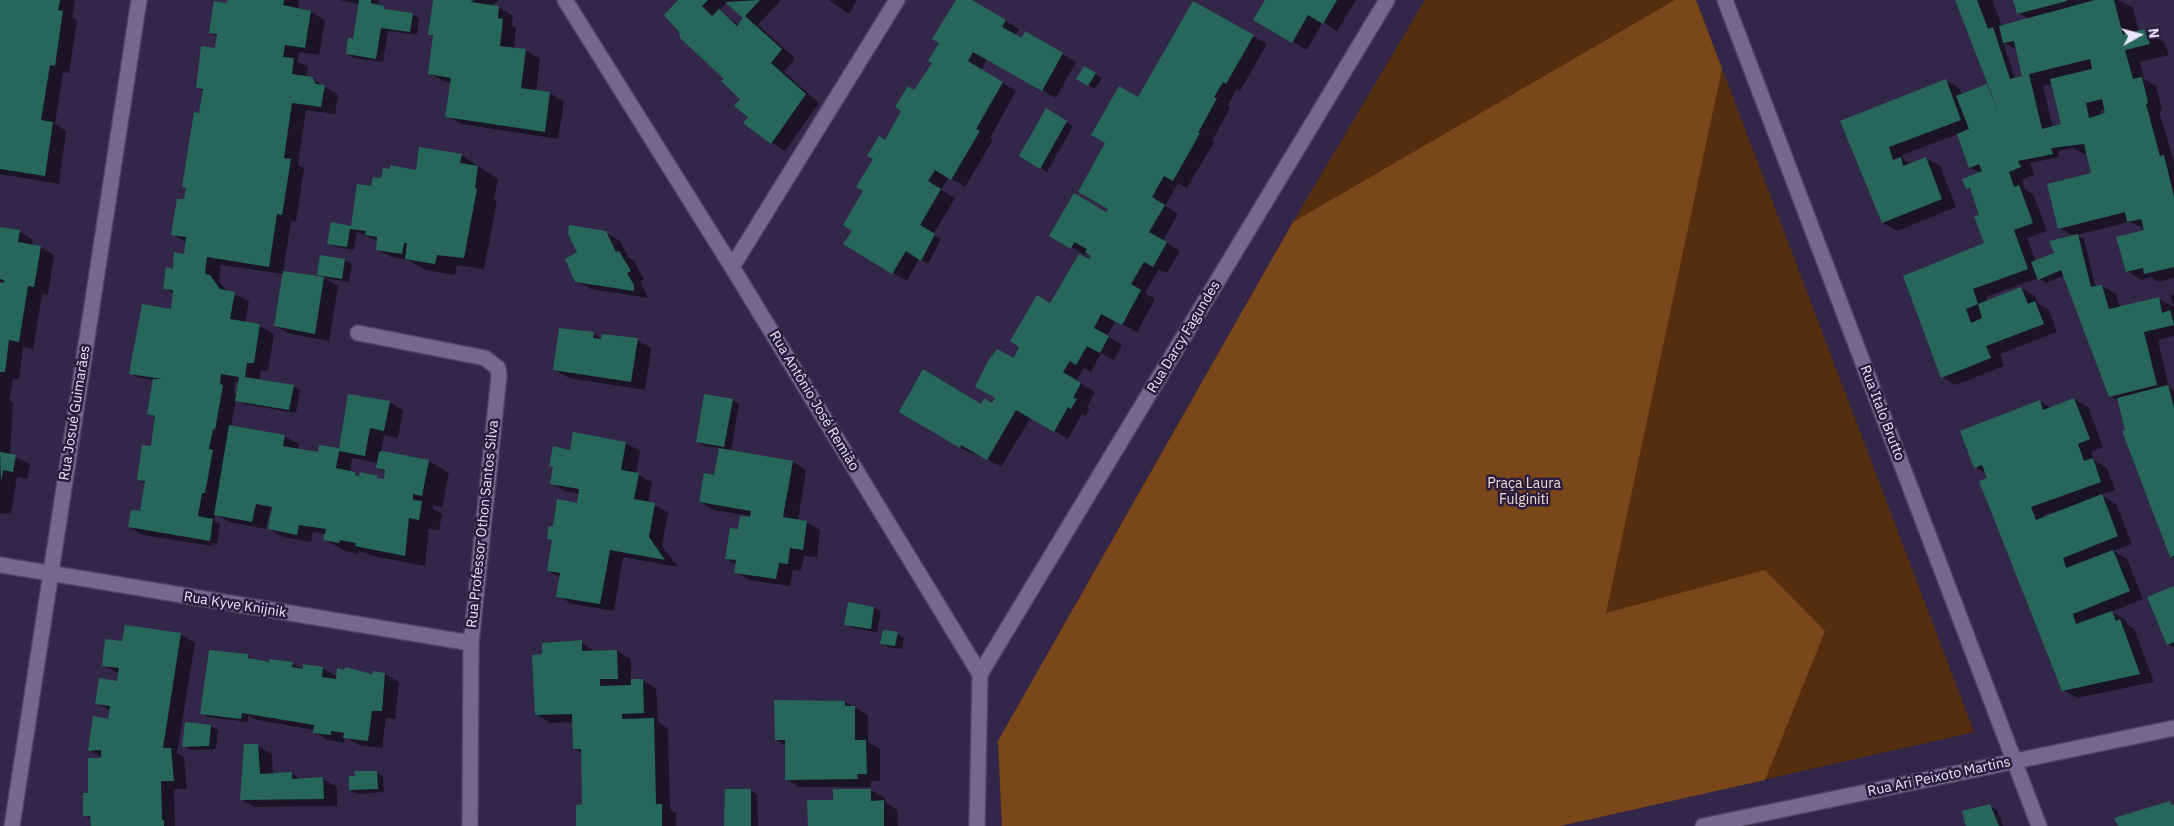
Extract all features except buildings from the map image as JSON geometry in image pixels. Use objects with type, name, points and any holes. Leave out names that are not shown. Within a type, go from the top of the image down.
[{"type":"street","name":"Rua Josué Guimarães","points":[[12,826],[139,0]]},
{"type":"street","name":"Rua Antônio José Remião","points":[[565,0],[732,267],[980,674]]},
{"type":"street","points":[[732,267],[897,0]]},
{"type":"street","name":"Rua Darcy Fagundes","points":[[980,674],[1387,0]]},
{"type":"street","name":"Rua Italo Brutto","points":[[1725,0],[2039,826]]},
{"type":"street","name":"Rua Professor Othon Santos Silva","points":[[358,333],[485,358],[498,368],[471,643],[470,826]]},
{"type":"street","name":"Rua Kyve Knijnik","points":[[0,564],[471,643]]},
{"type":"street","points":[[977,826],[980,674]]},
{"type":"street","name":"Rua Ari Peixoto Martins","points":[[1703,826],[2174,728]]},
{"type":"green space","name":"Praça Laura Fulginiti","points":[[1425,0],[1696,0],[1974,732],[1560,826],[1002,826],[998,741],[1293,222]]},
{"type":"green space","name":"Praça Laura Fulginiti","points":[[1675,0],[1696,0],[1722,69],[1606,613],[1765,570],[1825,631],[1765,780],[1560,826],[1002,826],[998,741],[1293,222]]}]
